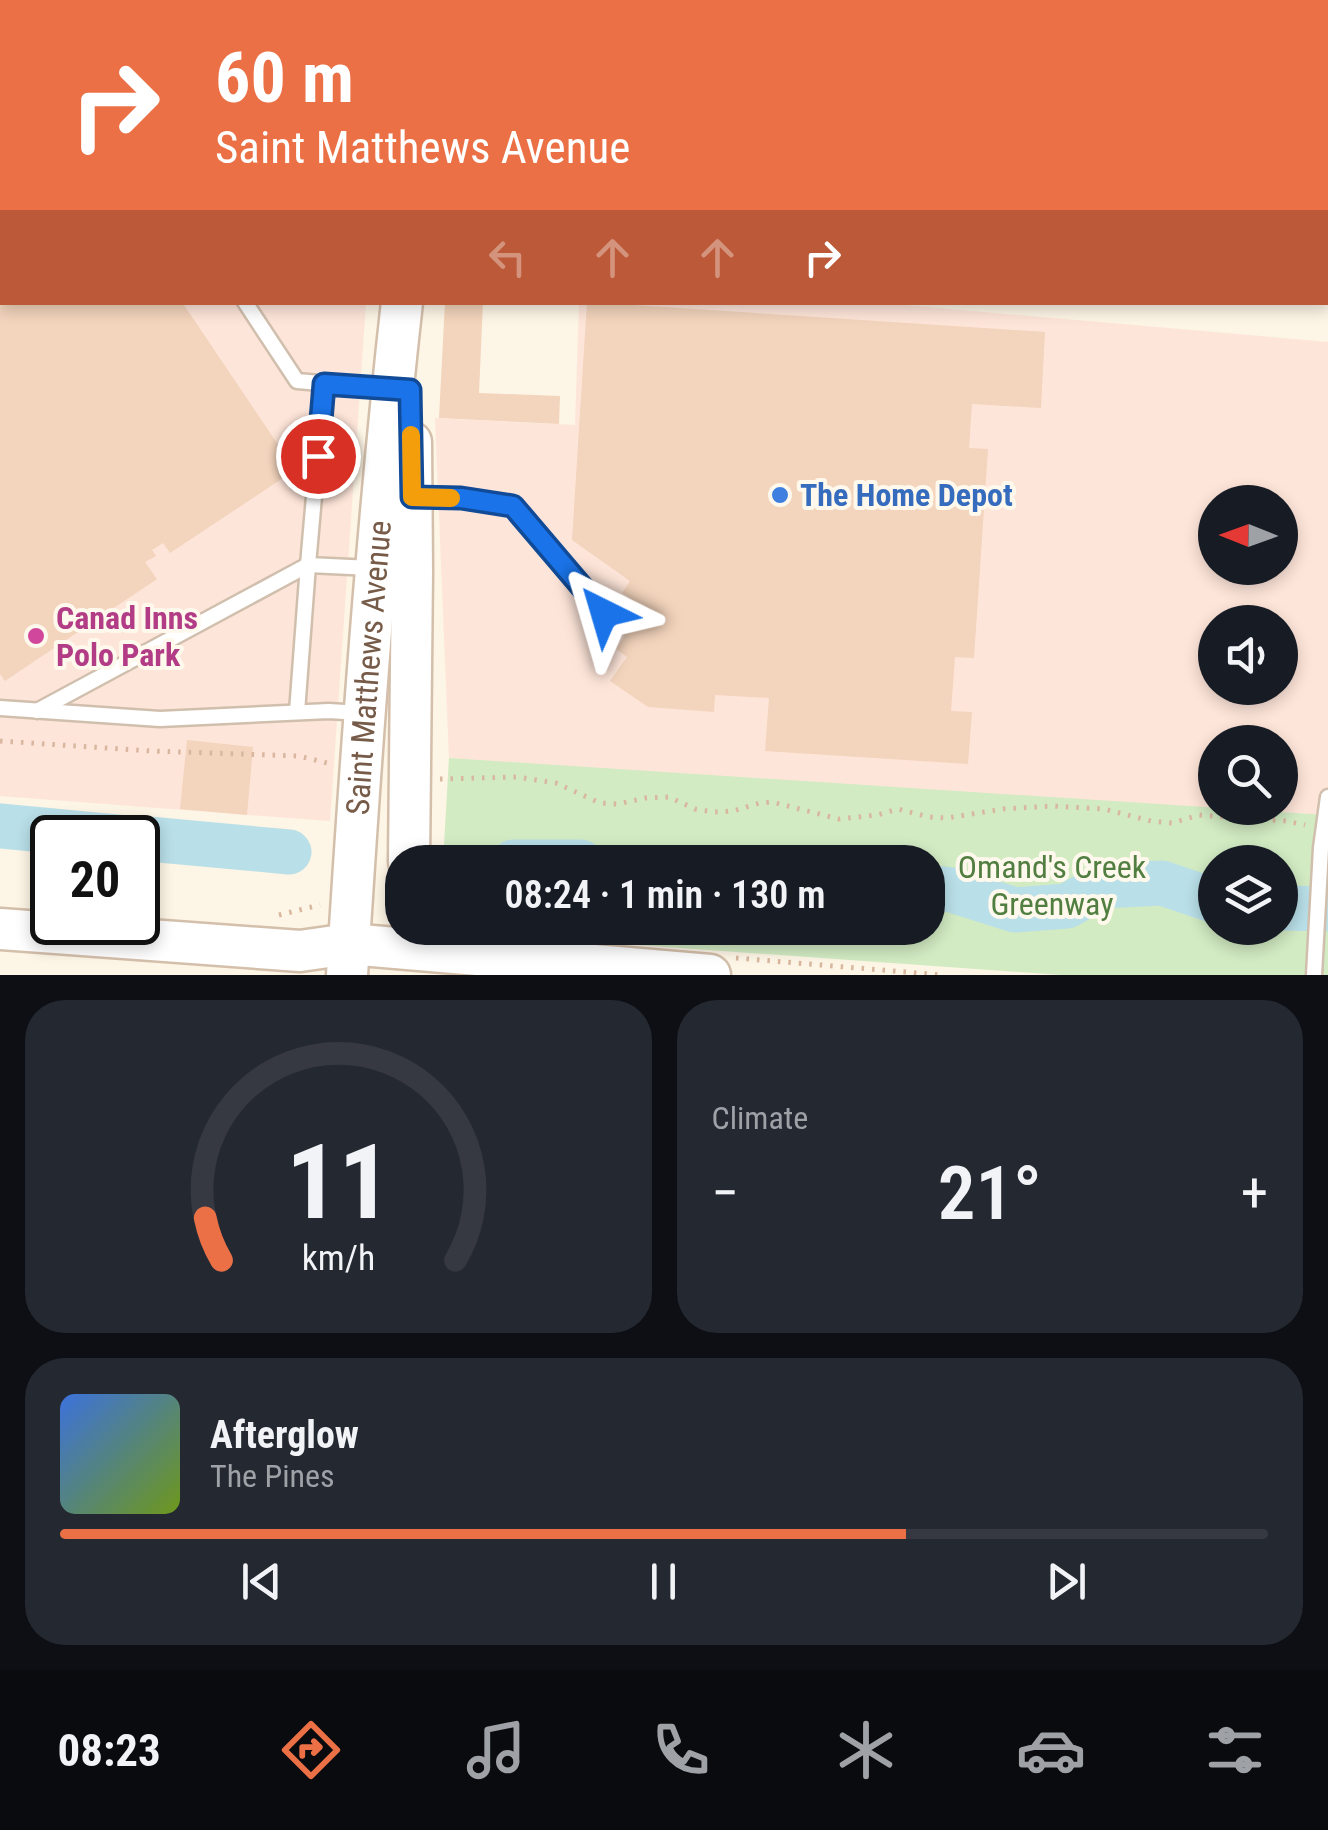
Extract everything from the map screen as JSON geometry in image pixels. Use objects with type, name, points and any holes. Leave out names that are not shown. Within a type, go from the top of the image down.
[{"type":"street","name":"Saint Matthews Avenue","points":[[405,305],[395,570],[408,845]]},
{"type":"street","name":"Saint Matthews Avenue","points":[[349,967],[366,713],[395,570]]},
{"type":"street","points":[[0,929],[300,951],[349,967],[402,950],[710,975]]},
{"type":"lane","points":[[434,0],[472,0]]},
{"type":"lane","points":[[247,305],[297,381],[402,390]]},
{"type":"lane","points":[[297,712],[324,384]]},
{"type":"lane","points":[[398,496],[461,498],[513,506],[604,613]]},
{"type":"lane","points":[[36,711],[308,565],[395,570]]},
{"type":"lane","points":[[0,708],[160,718],[366,713]]},
{"type":"lane","points":[[1314,968],[1328,797]]},
{"type":"path","points":[[0,741],[299,756],[341,767]]},
{"type":"path","points":[[434,779],[517,777],[556,783],[600,803],[669,797],[714,812],[772,802],[838,818],[898,809],[947,818],[1053,806],[1104,809],[1172,823],[1199,816],[1323,826]]},
{"type":"shaded area","points":[[0,305],[366,305],[330,821],[0,796]]},
{"type":"shaded area","points":[[579,305],[905,305],[1328,342],[1328,815],[1298,813],[1298,725],[1198,725],[1198,807],[642,774],[449,758],[435,418],[575,425]]},
{"type":"green space","name":"Omand's Creek Greenway","points":[[449,758],[1198,807],[1198,825],[1298,825],[1298,813],[1328,815],[1328,975],[1061,975],[638,945],[945,945],[945,845],[444,845]]},
{"type":"building","points":[[184,305],[295,470],[170,553],[163,543],[152,550],[156,556],[145,562],[157,579],[5,681],[0,674],[0,306]]},
{"type":"building","points":[[445,305],[483,305],[479,393],[560,396],[559,424],[439,418]]},
{"type":"building","name":"The Home Depot","points":[[587,305],[1045,332],[1041,408],[972,404],[969,448],[988,449],[974,658],[955,657],[951,711],[972,712],[968,764],[765,751],[769,698],[715,695],[714,712],[648,707],[610,681],[627,657],[616,649],[625,636],[618,630],[627,617],[621,612],[630,598],[622,593],[630,581],[572,540]]},
{"type":"building","points":[[187,740],[253,747],[247,815],[180,809]]},
{"type":"waterway","points":[[0,826],[30,829]]},
{"type":"waterway","points":[[160,840],[289,852]]},
{"type":"waterway","points":[[945,889],[1015,910],[1067,906],[1102,886],[1162,883],[1198,895]]},
{"type":"waterway","points":[[1298,908],[1328,909]]},
{"type":"slow traffic","points":[[411,435],[412,497],[451,498]]},
{"type":"place","name":"The Home Depot","points":[[780,495]]},
{"type":"place","name":"Canad Inns Polo Park","points":[[36,636]]},
{"type":"route","points":[[318,456],[324,384],[410,390],[412,497],[461,498],[513,506],[604,613]]}]
